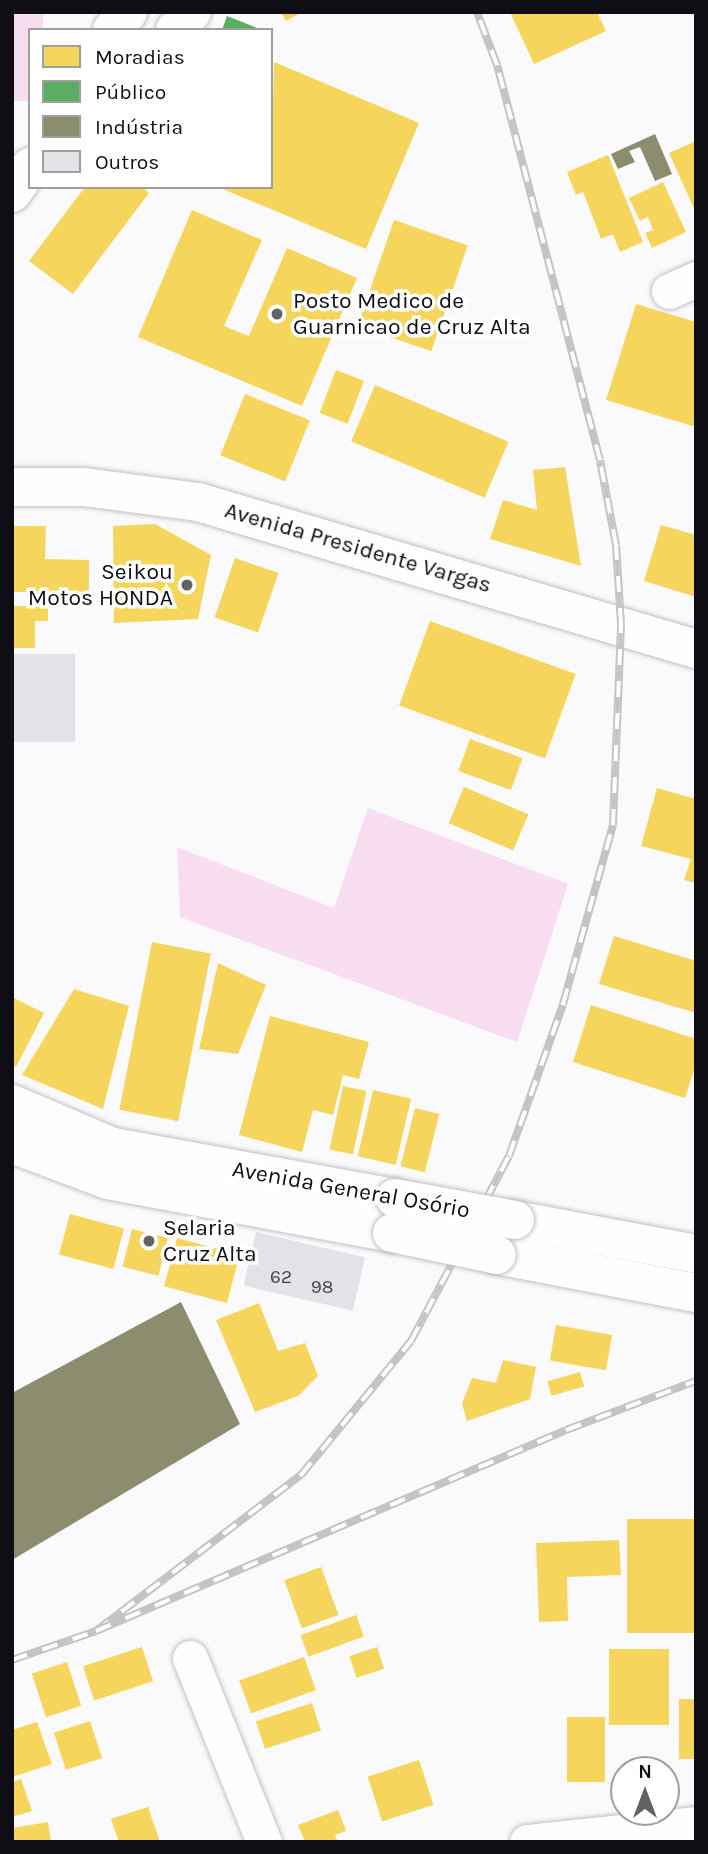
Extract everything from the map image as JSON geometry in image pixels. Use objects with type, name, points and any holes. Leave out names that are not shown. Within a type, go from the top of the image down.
[{"type":"main road","points":[[114,28],[128,12]]},
{"type":"main road","points":[[177,28],[192,12]]},
{"type":"main road","points":[[12,193],[28,170]]},
{"type":"main road","name":"Avenida Presidente Vargas","points":[[12,487],[84,487],[198,502],[696,649]]},
{"type":"main road","name":"Avenida General Osório","points":[[12,1104],[113,1147],[241,1188]]},
{"type":"main road","name":"Avenida General Osório","points":[[12,1144],[108,1180],[241,1188],[393,1216],[515,1220],[696,1254]]},
{"type":"main road","name":"Avenida General Osório","points":[[393,1216],[497,1255],[696,1293]]},
{"type":"street","points":[[190,1658],[264,1842]]},
{"type":"street","points":[[527,1842],[696,1824]]},
{"type":"shaded area","points":[[12,12],[43,12],[43,28],[28,28],[28,101],[12,101]]},
{"type":"shaded area","points":[[368,808],[568,884],[517,1042],[180,917],[177,847],[334,908]]},
{"type":"building: Moradias","points":[[281,12],[302,12],[286,21]]},
{"type":"building: Moradias","points":[[510,12],[597,12],[606,31],[534,64]]},
{"type":"building: Moradias","points":[[274,62],[419,123],[366,249],[223,189],[273,189]]},
{"type":"building: Moradias","points":[[696,141],[696,213],[669,153]]},
{"type":"building: Moradias","points":[[608,155],[643,242],[620,252],[613,234],[601,239],[583,192],[576,195],[567,172]]},
{"type":"building: Moradias","points":[[663,182],[686,232],[652,248],[645,233],[653,230],[648,217],[640,221],[629,198]]},
{"type":"building: Moradias","points":[[83,189],[144,189],[149,193],[73,294],[29,261]]},
{"type":"building: Moradias","points":[[192,210],[262,240],[224,326],[249,336],[287,248],[357,278],[302,406],[138,337]]},
{"type":"building: Moradias","points":[[394,220],[468,245],[431,351],[358,326]]},
{"type":"building: Moradias","points":[[636,304],[696,322],[696,427],[606,400]]},
{"type":"building: Moradias","points":[[336,370],[364,381],[348,424],[320,413]]},
{"type":"building: Moradias","points":[[375,385],[508,442],[485,498],[351,441]]},
{"type":"building: Moradias","points":[[245,394],[310,420],[285,481],[220,455]]},
{"type":"building: Moradias","points":[[565,467],[581,566],[490,539],[503,500],[537,510],[533,470]]},
{"type":"building: Moradias","points":[[155,524],[211,555],[198,619],[114,623],[113,526]]},
{"type":"building: Moradias","points":[[661,525],[696,535],[696,597],[644,581]]},
{"type":"building: Moradias","points":[[12,526],[46,526],[45,559],[89,560],[89,592],[12,592]]},
{"type":"building: Moradias","points":[[235,558],[278,573],[258,633],[214,618]]},
{"type":"building: Moradias","points":[[12,606],[48,606],[48,621],[35,621],[35,648],[12,648]]},
{"type":"building: Moradias","points":[[430,621],[576,674],[545,759],[399,706]]},
{"type":"building: Moradias","points":[[470,739],[523,758],[511,790],[458,771]]},
{"type":"building: Moradias","points":[[464,787],[528,814],[513,850],[449,823]]},
{"type":"building: Moradias","points":[[657,788],[696,799],[696,883],[684,880],[691,859],[641,846]]},
{"type":"building: Moradias","points":[[614,936],[696,961],[696,1013],[599,984]]},
{"type":"building: Moradias","points":[[152,942],[211,953],[178,1121],[119,1110]]},
{"type":"building: Moradias","points":[[218,963],[266,985],[238,1054],[199,1049]]},
{"type":"building: Moradias","points":[[74,989],[129,1006],[103,1109],[22,1075]]},
{"type":"building: Moradias","points":[[12,997],[44,1013],[16,1067],[12,1065]]},
{"type":"building: Moradias","points":[[591,1005],[696,1039],[696,1064],[685,1098],[573,1062]]},
{"type":"building: Moradias","points":[[270,1016],[369,1042],[359,1079],[343,1075],[333,1115],[313,1110],[302,1152],[239,1135]]},
{"type":"building: Moradias","points":[[343,1086],[366,1091],[353,1155],[329,1150]]},
{"type":"building: Moradias","points":[[373,1090],[411,1099],[396,1165],[358,1156]]},
{"type":"building: Moradias","points":[[415,1108],[439,1114],[425,1172],[400,1166]]},
{"type":"building: Moradias","points":[[70,1214],[124,1228],[113,1269],[59,1255]]},
{"type":"building: Moradias","points":[[132,1229],[168,1238],[158,1276],[123,1267]]},
{"type":"building: Moradias","points":[[177,1238],[240,1255],[227,1303],[164,1286]]},
{"type":"building: Moradias","points":[[259,1303],[278,1351],[305,1343],[318,1376],[298,1396],[255,1412],[216,1320]]},
{"type":"building: Moradias","points":[[556,1325],[612,1335],[606,1370],[550,1360]]},
{"type":"building: Moradias","points":[[503,1360],[536,1367],[530,1399],[467,1421],[462,1404],[472,1378],[496,1383]]},
{"type":"building: Moradias","points":[[580,1372],[584,1386],[551,1396],[547,1381]]},
{"type":"building: Moradias","points":[[627,1519],[696,1519],[696,1633],[627,1633]]},
{"type":"building: Moradias","points":[[619,1540],[621,1575],[567,1577],[568,1621],[539,1622],[536,1543]]},
{"type":"building: Moradias","points":[[321,1567],[338,1615],[302,1628],[284,1580]]},
{"type":"building: Moradias","points":[[356,1615],[364,1637],[308,1657],[301,1635]]},
{"type":"building: Moradias","points":[[142,1647],[153,1681],[94,1700],[83,1666]]},
{"type":"building: Moradias","points":[[377,1647],[384,1669],[357,1678],[349,1656]]},
{"type":"building: Moradias","points":[[609,1649],[669,1649],[669,1725],[609,1725]]},
{"type":"building: Moradias","points":[[304,1657],[316,1690],[251,1713],[239,1681]]},
{"type":"building: Moradias","points":[[67,1662],[81,1706],[46,1717],[32,1673]]},
{"type":"building: Moradias","points":[[679,1699],[696,1699],[696,1759],[680,1759]]},
{"type":"building: Moradias","points":[[312,1703],[321,1731],[265,1749],[256,1721]]},
{"type":"building: Moradias","points":[[567,1717],[605,1717],[605,1782],[567,1782]]},
{"type":"building: Moradias","points":[[90,1721],[102,1758],[66,1770],[54,1733]]},
{"type":"building: Moradias","points":[[37,1722],[52,1764],[12,1777],[12,1730]]},
{"type":"building: Moradias","points":[[419,1760],[434,1805],[382,1821],[368,1777]]},
{"type":"building: Moradias","points":[[21,1779],[32,1811],[12,1817],[12,1782]]},
{"type":"building: Moradias","points":[[148,1807],[160,1842],[119,1842],[111,1819]]},
{"type":"building: Moradias","points":[[338,1810],[346,1831],[335,1835],[338,1842],[305,1842],[298,1825]]},
{"type":"building: Moradias","points":[[48,1822],[51,1842],[12,1842],[12,1828]]},
{"type":"building: Público","points":[[227,16],[257,28],[223,28]]},
{"type":"building: Indústria","points":[[655,134],[672,174],[655,181],[640,147],[629,151],[635,162],[618,169],[611,154]]},
{"type":"building: Indústria","points":[[181,1302],[240,1424],[12,1560],[12,1393]]},
{"type":"building: Outros","points":[[12,654],[75,654],[75,742],[12,742]]},
{"type":"building: Outros","points":[[256,1232],[365,1257],[353,1311],[244,1286]]},
{"type":"railway","points":[[96,1631],[301,1475],[411,1341],[509,1156],[563,1004],[613,825],[621,624],[616,545],[600,460],[497,65],[477,12]]},
{"type":"railway","points":[[12,1660],[96,1631],[566,1430],[696,1381]]},
{"type":"place","name":"Posto Medico de Guarnicao de Cruz Alta","points":[[277,314]]},
{"type":"place","name":"Seikou Motos HONDA","points":[[187,585]]},
{"type":"place","name":"Selaria Cruz Alta","points":[[149,1241]]}]
